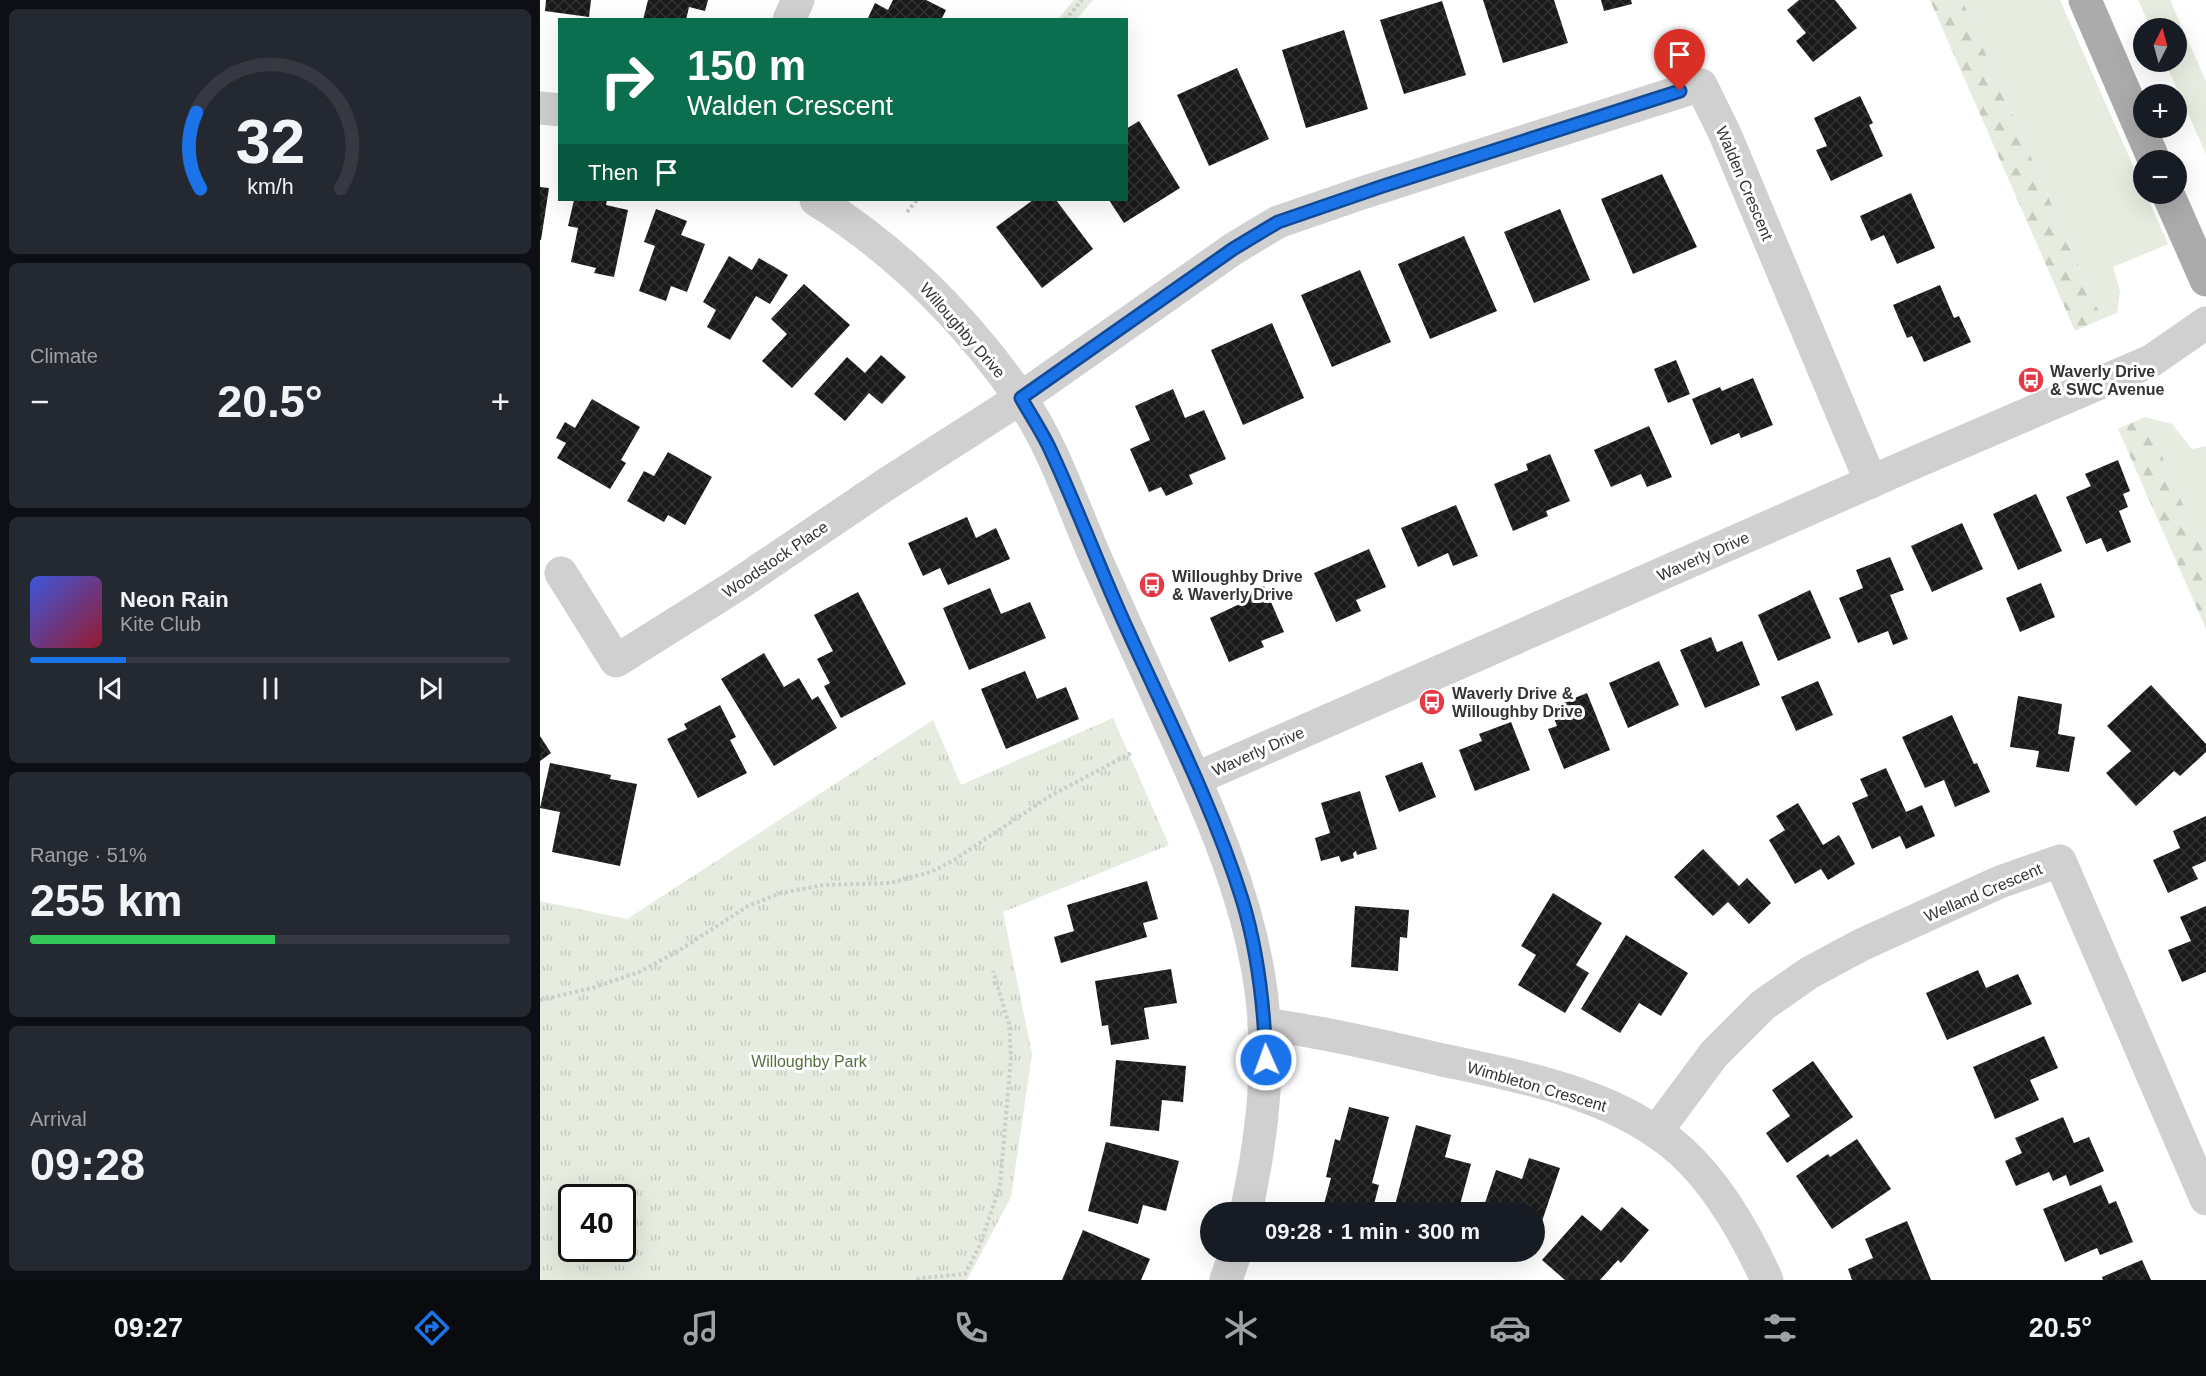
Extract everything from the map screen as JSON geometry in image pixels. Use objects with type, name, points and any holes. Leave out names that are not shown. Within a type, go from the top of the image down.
[{"type":"main road","points":[[2085,0],[2150,150]]},
{"type":"main road","points":[[2172,204],[2206,280]]},
{"type":"street","points":[[790,18],[798,0]]},
{"type":"street","name":"Walden Crescent","points":[[1021,398],[1233,249],[1278,222],[1395,182],[1701,85],[1725,134],[1870,482]]},
{"type":"street","points":[[540,108],[558,110]]},
{"type":"street","name":"Willoughby Drive","points":[[817,201],[883,247],[923,283],[972,336],[1021,398],[1047,444],[1098,564],[1195,779],[1242,898],[1259,979],[1264,1024],[1264,1100],[1260,1140],[1248,1202]]},
{"type":"street","name":"Waverly Drive","points":[[1195,779],[2151,361],[2206,323]]},
{"type":"street","name":"Woodstock Place","points":[[561,573],[616,661],[737,585],[885,485],[1021,398]]},
{"type":"street","name":"Welland Crescent","points":[[1656,1132],[1714,1054],[1763,1005],[1809,973],[1861,945],[2000,882],[2060,861],[2206,1199]]},
{"type":"street","name":"Wimbleton Crescent","points":[[1264,1024],[1332,1034],[1487,1070],[1594,1099],[1626,1113],[1656,1132],[1681,1152],[1704,1176],[1724,1202],[1767,1280]]},
{"type":"street","points":[[1226,1280],[1232,1262]]},
{"type":"path","points":[[1067,18],[1082,0]]},
{"type":"path","points":[[907,212],[916,201]]},
{"type":"path","points":[[540,1000],[602,985],[639,972],[675,953],[748,906],[781,893],[824,885],[890,883],[931,872],[954,860],[1050,796],[1133,752]]},
{"type":"path","points":[[917,1280],[965,1274],[980,1245],[1000,1186],[1011,1057],[1010,1024],[993,971]]},
{"type":"green space","points":[[1074,0],[1093,0],[1078,18],[1059,18]]},
{"type":"green space","points":[[1930,0],[1962,0],[2102,319],[2075,331]]},
{"type":"green space","points":[[1962,0],[2060,0],[2133,165],[2133,204],[2150,204],[2168,244],[2113,267],[2120,291],[2117,313],[2102,319]]},
{"type":"green space","points":[[2138,0],[2170,0],[2178,18],[2146,18]]},
{"type":"green space","points":[[2187,38],[2206,81],[2206,154],[2187,111],[2187,84],[2175,84],[2169,72],[2187,72]]},
{"type":"green space","points":[[2145,417],[2172,424],[2192,449],[2206,446],[2206,557]]},
{"type":"green space","points":[[2145,417],[2206,557],[2206,629],[2118,429]]},
{"type":"green space","name":"Willoughby Park","points":[[1113,718],[1169,845],[1003,912],[1032,1054],[1011,1197],[967,1280],[540,1280],[540,901],[627,919],[933,720],[961,785]]},
{"type":"building","points":[[546,0],[591,0],[589,17],[545,11]]},
{"type":"building","points":[[648,0],[708,0],[705,11],[689,7],[686,18],[644,18]]},
{"type":"building","points":[[893,0],[926,0],[946,10],[942,18],[868,18],[875,3],[888,10]]},
{"type":"building","points":[[1483,0],[1554,0],[1568,43],[1503,63]]},
{"type":"building","points":[[1601,0],[1631,0],[1632,4],[1604,11]]},
{"type":"building","points":[[1799,0],[1835,0],[1857,28],[1813,62],[1796,41],[1806,33],[1787,10]]},
{"type":"building","points":[[1442,1],[1466,75],[1404,94],[1380,20]]},
{"type":"building","points":[[1344,30],[1368,109],[1306,128],[1282,50]]},
{"type":"building","points":[[1237,68],[1269,139],[1209,166],[1177,95]]},
{"type":"building","points":[[1860,96],[1873,123],[1869,125],[1883,156],[1831,181],[1816,150],[1827,146],[1814,118]]},
{"type":"building","points":[[1139,121],[1180,188],[1124,223],[1110,201],[1128,201],[1128,128]]},
{"type":"building","points":[[1662,174],[1697,247],[1633,274],[1601,199]]},
{"type":"building","points":[[540,187],[549,188],[541,240],[540,240]]},
{"type":"building","points":[[1911,193],[1935,248],[1897,264],[1884,235],[1871,241],[1860,216]]},
{"type":"building","points":[[574,201],[607,201],[606,205],[628,210],[614,277],[594,273],[596,268],[571,262],[578,228],[568,226]]},
{"type":"building","points":[[1032,201],[1057,201],[1093,249],[1042,288],[996,227]]},
{"type":"building","points":[[656,209],[687,221],[681,235],[705,244],[687,292],[671,286],[666,301],[639,291],[655,246],[644,242]]},
{"type":"building","points":[[1560,209],[1590,280],[1534,303],[1504,232]]},
{"type":"building","points":[[1464,236],[1497,311],[1430,339],[1398,264]]},
{"type":"building","points":[[729,256],[752,270],[759,258],[788,275],[770,304],[756,296],[730,340],[707,327],[716,310],[703,302]]},
{"type":"building","points":[[1360,270],[1391,342],[1332,367],[1301,295]]},
{"type":"building","points":[[804,284],[850,325],[792,388],[762,361],[787,334],[771,319]]},
{"type":"building","points":[[1940,285],[1954,318],[1959,316],[1971,342],[1924,362],[1912,336],[1907,338],[1893,305]]},
{"type":"building","points":[[1272,323],[1304,398],[1243,425],[1211,350]]},
{"type":"building","points":[[881,355],[906,377],[882,404],[869,393],[845,421],[814,394],[847,357],[865,373]]},
{"type":"building","points":[[1676,360],[1690,394],[1668,403],[1654,369]]},
{"type":"building","points":[[1753,378],[1773,425],[1741,438],[1739,433],[1711,445],[1692,399],[1720,387],[1722,391]]},
{"type":"building","points":[[1173,389],[1185,418],[1204,410],[1226,459],[1189,475],[1193,484],[1166,496],[1161,487],[1149,492],[1130,449],[1150,440],[1135,406]]},
{"type":"building","points":[[592,399],[640,427],[621,460],[626,463],[610,489],[557,458],[566,443],[556,438],[565,422],[575,428]]},
{"type":"building","points":[[1649,426],[1672,477],[1647,487],[1641,474],[1611,487],[1594,450]]},
{"type":"building","points":[[668,452],[712,477],[685,525],[668,515],[664,522],[627,501],[644,471],[654,476]]},
{"type":"building","points":[[1550,454],[1570,501],[1546,511],[1548,516],[1513,531],[1494,484],[1528,470],[1526,464]]},
{"type":"building","points":[[2118,460],[2130,491],[2123,494],[2128,507],[2119,511],[2131,542],[2107,552],[2101,538],[2086,544],[2066,497],[2091,486],[2085,474]]},
{"type":"building","points":[[2036,494],[2062,551],[2018,570],[1993,514]]},
{"type":"building","points":[[1456,505],[1478,556],[1453,566],[1448,553],[1418,567],[1401,528]]},
{"type":"building","points":[[967,517],[976,538],[996,528],[1010,559],[948,585],[940,568],[923,576],[908,543]]},
{"type":"building","points":[[1962,523],[1983,569],[1932,592],[1911,546]]},
{"type":"building","points":[[1369,549],[1386,587],[1356,600],[1361,611],[1336,622],[1314,573]]},
{"type":"building","points":[[1890,557],[1904,590],[1890,595],[1908,639],[1893,645],[1888,631],[1858,643],[1839,598],[1863,588],[1856,570]]},
{"type":"building","points":[[2041,583],[2055,617],[2020,632],[2006,598]]},
{"type":"building","points":[[1264,586],[1284,632],[1261,641],[1264,647],[1229,662],[1210,618],[1244,602],[1241,597]]},
{"type":"building","points":[[990,588],[1001,614],[1030,602],[1046,638],[969,670],[943,608]]},
{"type":"building","points":[[1810,590],[1831,638],[1778,661],[1758,615]]},
{"type":"building","points":[[858,592],[906,684],[841,718],[824,686],[830,683],[817,659],[833,651],[814,615]]},
{"type":"building","points":[[1711,637],[1717,652],[1742,641],[1760,685],[1705,708],[1680,650]]},
{"type":"building","points":[[764,653],[784,687],[799,678],[812,700],[818,696],[837,728],[774,766],[721,679]]},
{"type":"building","points":[[1659,661],[1679,705],[1628,728],[1609,683]]},
{"type":"building","points":[[1025,671],[1037,699],[1066,687],[1079,719],[1006,749],[981,689]]},
{"type":"building","points":[[1818,681],[1833,715],[1796,731],[1781,697]]},
{"type":"building","points":[[2151,685],[2206,744],[2206,752],[2180,776],[2174,771],[2136,806],[2106,773],[2131,751],[2107,726]]},
{"type":"building","points":[[1587,693],[1610,750],[1564,769],[1548,729],[1557,726],[1550,708]]},
{"type":"building","points":[[2018,696],[2062,704],[2058,734],[2075,737],[2069,772],[2036,767],[2039,751],[2010,747]]},
{"type":"building","points":[[720,705],[736,737],[730,740],[747,773],[698,798],[667,739],[687,729],[684,724]]},
{"type":"building","points":[[1952,715],[1974,764],[1977,763],[1990,792],[1955,807],[1944,780],[1925,788],[1902,737]]},
{"type":"building","points":[[1511,722],[1530,770],[1475,791],[1459,750],[1482,741],[1479,734]]},
{"type":"building","points":[[540,736],[551,753],[540,761]]},
{"type":"building","points":[[1422,762],[1436,797],[1399,812],[1385,776]]},
{"type":"building","points":[[550,763],[611,775],[610,779],[637,784],[620,866],[552,852],[560,812],[540,808]]},
{"type":"building","points":[[1886,768],[1906,812],[1922,805],[1935,836],[1906,849],[1900,836],[1872,849],[1852,803],[1868,796],[1860,779]]},
{"type":"building","points":[[1360,791],[1377,849],[1357,855],[1356,851],[1353,853],[1354,858],[1341,862],[1339,856],[1321,861],[1315,838],[1330,833],[1321,803]]},
{"type":"building","points":[[1798,803],[1823,845],[1839,835],[1855,864],[1828,880],[1821,869],[1795,884],[1769,840],[1785,830],[1776,816]]},
{"type":"building","points":[[2206,816],[2206,861],[2192,867],[2198,879],[2168,893],[2153,860],[2180,848],[2173,831]]},
{"type":"building","points":[[1703,849],[1739,886],[1747,878],[1771,903],[1749,924],[1728,902],[1713,916],[1674,877]]},
{"type":"building","points":[[1147,881],[1158,919],[1143,923],[1147,937],[1061,963],[1054,937],[1074,931],[1067,905]]},
{"type":"building","points":[[1553,893],[1602,923],[1576,965],[1589,973],[1565,1013],[1518,985],[1536,955],[1521,946]]},
{"type":"building","points":[[1355,906],[1409,910],[1407,938],[1400,937],[1398,971],[1351,967]]},
{"type":"building","points":[[2206,906],[2206,972],[2182,982],[2168,950],[2191,941],[2180,917]]},
{"type":"building","points":[[1626,935],[1688,973],[1661,1016],[1639,1003],[1620,1033],[1581,1009]]},
{"type":"building","points":[[1171,969],[1177,1003],[1144,1008],[1149,1039],[1111,1045],[1108,1025],[1102,1026],[1095,981]]},
{"type":"building","points":[[1978,970],[1986,988],[2018,974],[2032,1004],[1947,1040],[1926,993]]},
{"type":"building","points":[[2044,1036],[2058,1068],[2030,1080],[2039,1100],[1995,1119],[1973,1067]]},
{"type":"building","points":[[1116,1060],[1186,1066],[1183,1102],[1162,1100],[1159,1131],[1110,1126]]},
{"type":"building","points":[[1813,1061],[1853,1117],[1787,1163],[1766,1133],[1790,1116],[1772,1090]]},
{"type":"building","points":[[1349,1107],[1389,1117],[1372,1183],[1379,1185],[1375,1202],[1325,1202],[1331,1178],[1326,1177],[1335,1139],[1340,1141]]},
{"type":"building","points":[[2063,1117],[2074,1143],[2089,1137],[2104,1171],[2070,1186],[2066,1175],[2053,1181],[2049,1172],[2016,1186],[2005,1161],[2022,1153],[2015,1138]]},
{"type":"building","points":[[1416,1125],[1451,1135],[1445,1157],[1471,1164],[1461,1202],[1396,1202]]},
{"type":"building","points":[[1857,1139],[1891,1189],[1832,1229],[1796,1176],[1828,1154],[1830,1157]]},
{"type":"building","points":[[1106,1142],[1179,1161],[1166,1211],[1143,1205],[1138,1224],[1088,1211]]},
{"type":"building","points":[[1529,1158],[1560,1168],[1545,1212],[1545,1202],[1485,1202],[1496,1170],[1522,1179]]},
{"type":"building","points":[[2101,1185],[2109,1204],[2116,1201],[2133,1242],[2100,1255],[2097,1248],[2065,1262],[2043,1209]]},
{"type":"building","points":[[1622,1207],[1649,1230],[1621,1263],[1618,1260],[1600,1280],[1565,1280],[1544,1262],[1545,1257],[1582,1215],[1601,1231]]},
{"type":"building","points":[[1907,1221],[1931,1280],[1852,1280],[1848,1269],[1873,1258],[1865,1239]]},
{"type":"building","points":[[1083,1230],[1150,1259],[1141,1280],[1062,1280]]},
{"type":"building","points":[[2142,1260],[2151,1280],[2103,1280],[2102,1277]]},
{"type":"place","name":"Waverly Drive & SWC Avenue","points":[[2031,380]]},
{"type":"place","name":"Willoughby Drive & Waverly Drive","points":[[1152,585]]},
{"type":"place","name":"Waverly Drive & Willoughby Drive","points":[[1432,702]]},
{"type":"route","points":[[1266,1060],[1259,979],[1242,898],[1195,779],[1098,564],[1047,444],[1021,398],[1233,249],[1278,222],[1680,91]]}]
